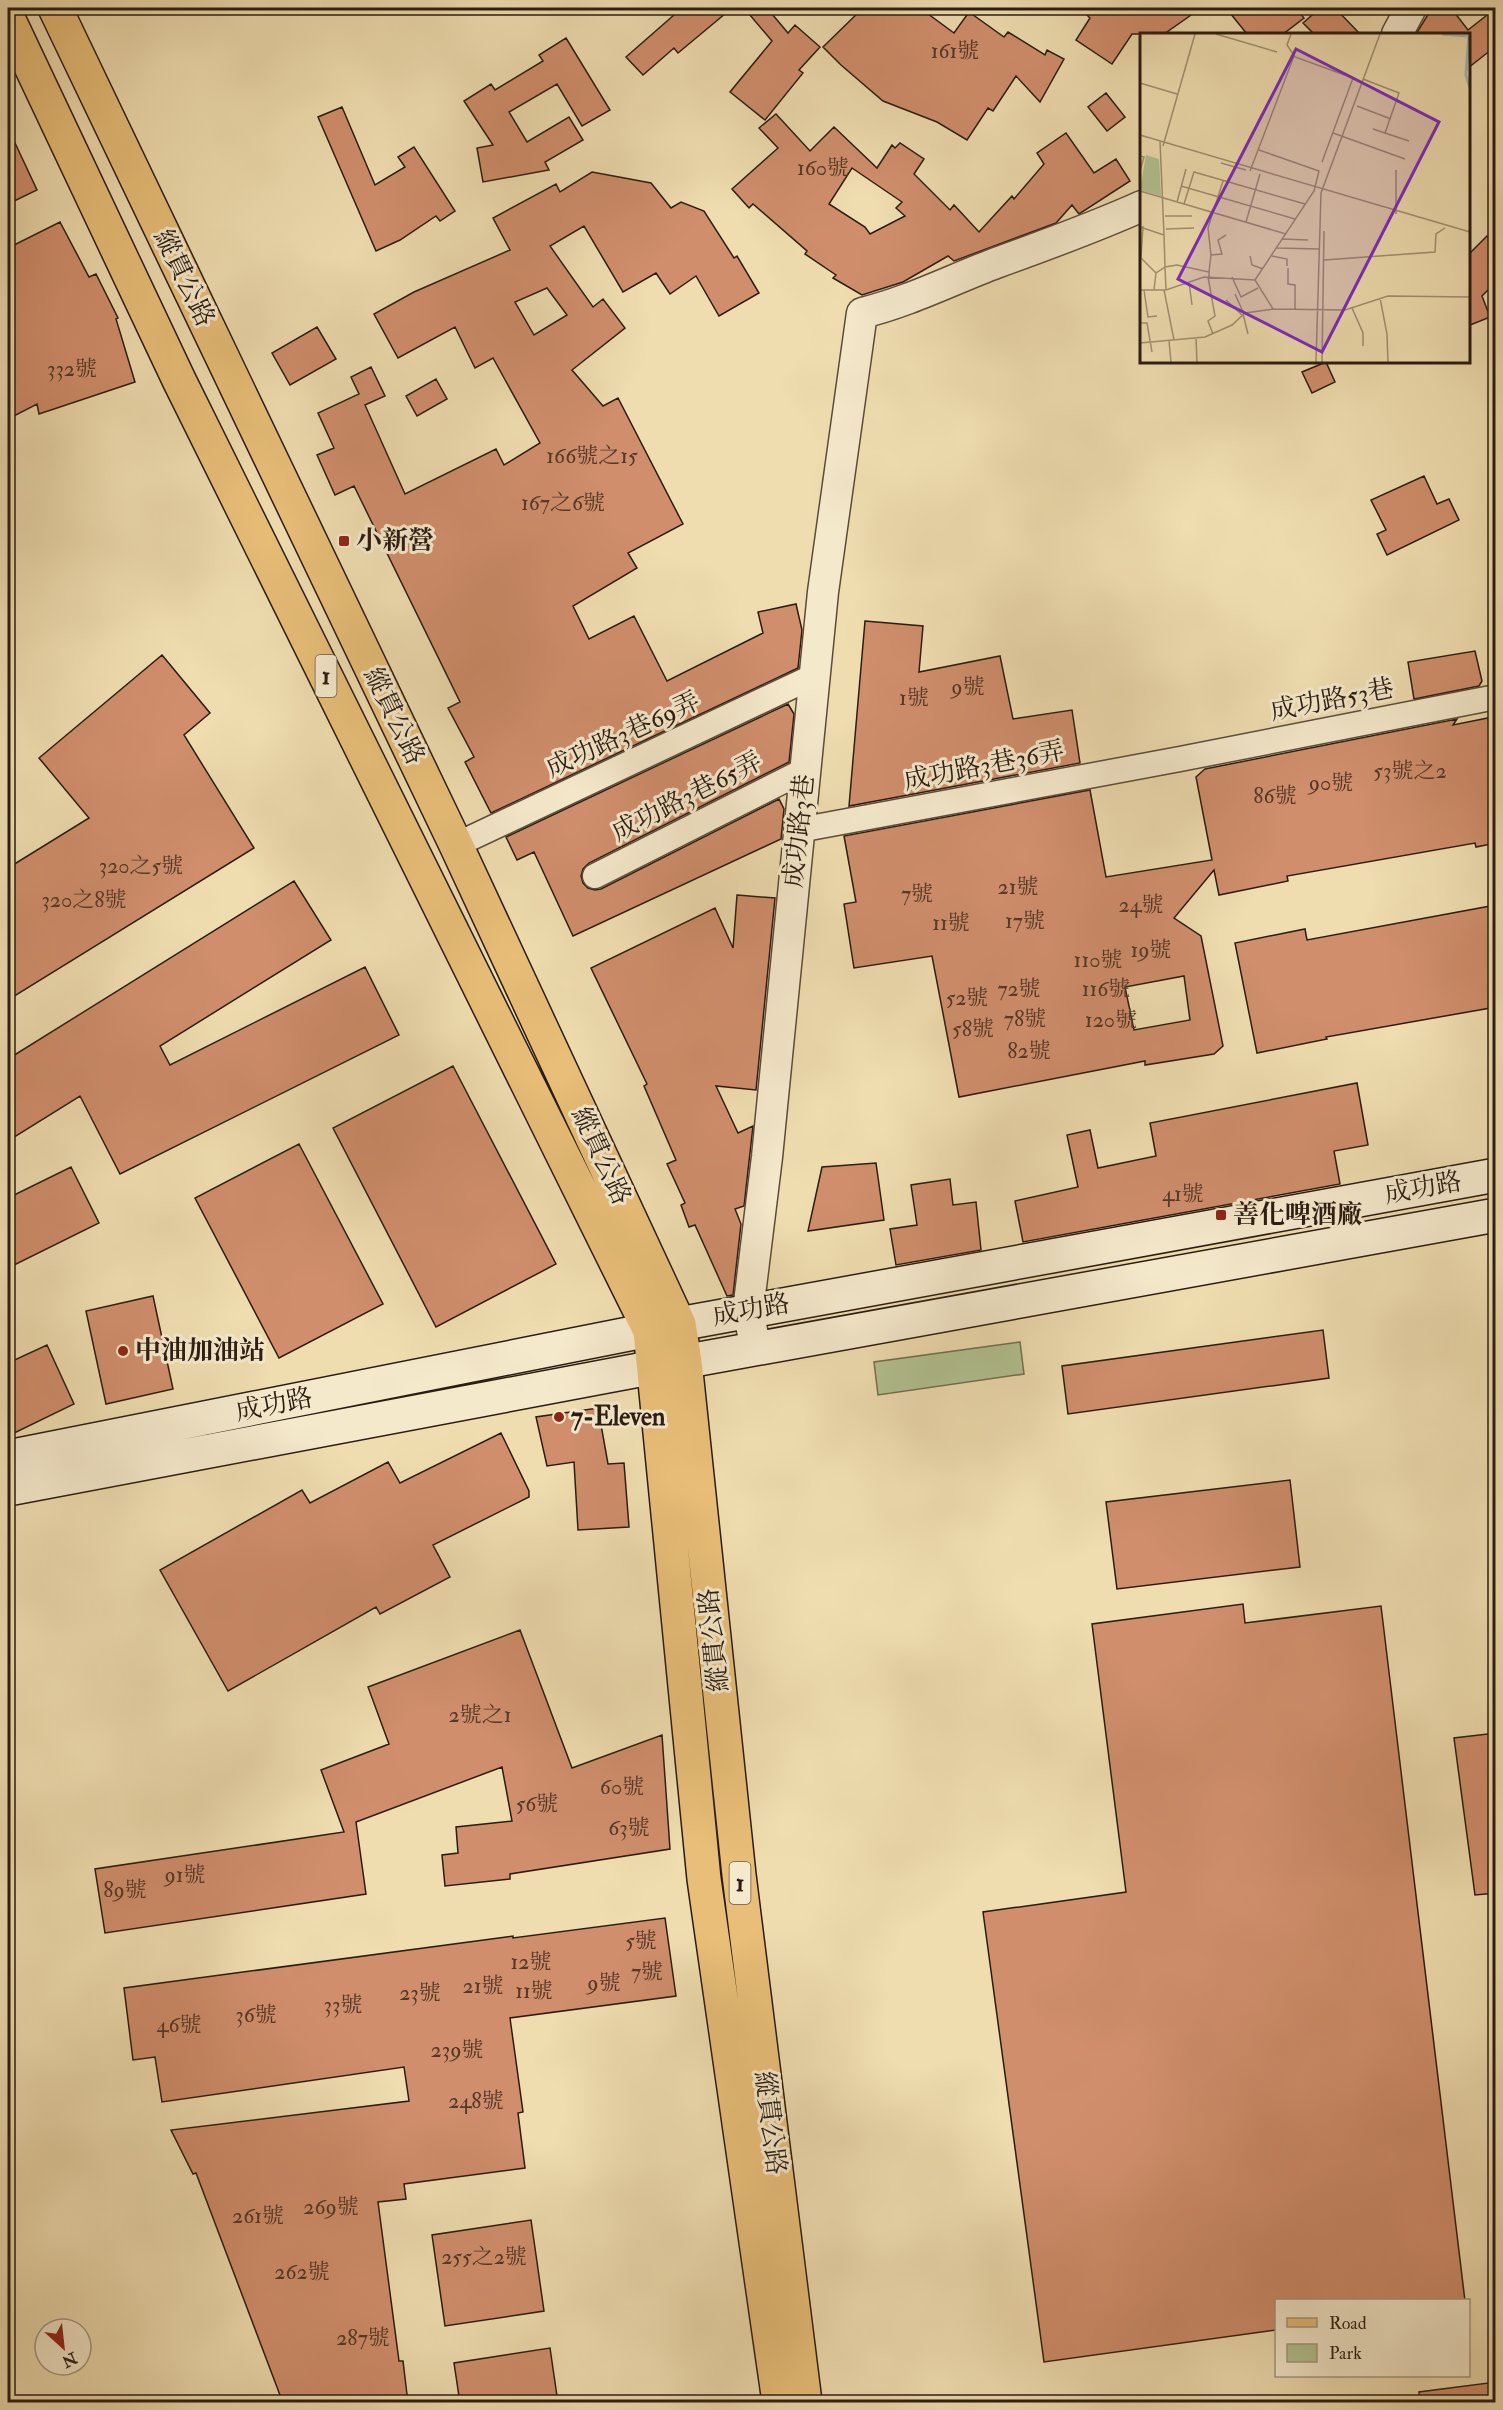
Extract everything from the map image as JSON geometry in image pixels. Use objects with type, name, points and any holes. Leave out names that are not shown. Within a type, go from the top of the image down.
[{"type":"main road","name":"縱貫公路","points":[[55,8],[456,845],[665,1327],[739,1875],[805,2403]]},
{"type":"main road","name":"縱貫公路","points":[[8,18],[184,390],[665,1327]]},
{"type":"main road","name":"成功路","points":[[8,1457],[748,1311],[1496,1174]]},
{"type":"main road","name":"成功路","points":[[8,1489],[670,1364],[1496,1215]]},
{"type":"main road","name":"縱貫公路","points":[[670,1364],[705,1879],[779,2403]]},
{"type":"street","points":[[1398,33],[1411,8]]},
{"type":"street","name":"成功路3巷","points":[[756,1349],[748,1311],[767,1157],[814,676],[862,314],[889,306],[995,263],[1064,240],[1140,207]]},
{"type":"street","name":"成功路3巷69弄","points":[[456,845],[814,676]]},
{"type":"street","name":"成功路53巷","points":[[1180,759],[1496,697]]},
{"type":"street","name":"成功路3巷36弄","points":[[799,830],[1180,759]]},
{"type":"street","name":"成功路3巷65弄","points":[[595,876],[805,770]]},
{"type":"green space","points":[[1020,1342],[1024,1374],[878,1395],[874,1362]]},
{"type":"building","points":[[682,8],[732,8],[678,53],[674,48],[643,75],[626,57]]},
{"type":"building","points":[[744,8],[767,8],[788,33],[795,25],[820,47],[799,70],[803,73],[765,120],[730,92],[772,41]]},
{"type":"building","points":[[863,8],[920,8],[954,33],[969,12],[1004,37],[1008,32],[1045,55],[1047,50],[1064,59],[1040,102],[1016,76],[993,111],[988,108],[967,140],[937,122],[883,101],[823,47]]},
{"type":"building","points":[[1080,8],[1201,8],[1165,33],[1132,34],[1112,64],[1076,40],[1090,18]]},
{"type":"building","points":[[1226,8],[1296,8],[1304,18],[1284,33],[1246,33]]},
{"type":"building","points":[[1320,8],[1335,8],[1359,33],[1313,33],[1303,23]]},
{"type":"building","points":[[1432,8],[1451,8],[1468,30],[1496,8],[1496,46],[1470,66],[1470,33],[1417,33]]},
{"type":"building","points":[[566,38],[610,110],[582,126],[557,84],[509,112],[527,142],[569,117],[583,140],[545,162],[549,170],[483,182],[477,148],[493,145],[464,101],[491,84],[495,90],[543,61],[539,55]]},
{"type":"building","points":[[1106,93],[1125,117],[1107,131],[1088,107]]},
{"type":"building","points":[[342,107],[375,185],[405,167],[398,157],[414,147],[455,211],[440,221],[436,216],[400,240],[376,251],[318,117]]},
{"type":"building","points":[[776,114],[810,151],[834,127],[877,168],[892,145],[895,148],[900,143],[924,159],[914,174],[950,210],[954,205],[979,232],[1012,196],[1014,199],[1044,164],[1037,153],[1066,133],[1094,173],[1116,159],[1130,181],[1079,214],[1072,205],[1056,223],[954,261],[948,256],[903,282],[862,295],[833,278],[836,275],[805,254],[807,251],[753,204],[749,208],[732,189],[778,148],[759,128]],"holes":[[[852,168],[902,202],[896,208],[905,216],[870,234],[865,227],[829,204]]]},
{"type":"building","points":[[8,128],[37,190],[8,204]]},
{"type":"building","points":[[592,172],[651,183],[671,208],[681,202],[704,211],[734,258],[737,256],[759,293],[719,316],[696,276],[670,294],[656,273],[623,292],[584,226],[550,246],[593,307],[603,299],[625,328],[572,370],[603,406],[618,398],[683,524],[628,553],[637,568],[573,606],[589,639],[634,616],[667,681],[763,633],[758,612],[796,604],[802,630],[798,668],[491,813],[465,762],[474,757],[448,708],[460,702],[354,486],[335,495],[317,455],[334,448],[318,413],[359,394],[351,377],[371,367],[385,396],[365,405],[405,494],[496,449],[504,465],[540,443],[493,358],[475,368],[455,327],[398,358],[374,314],[414,292],[510,250],[493,218],[556,184],[560,192]],"holes":[[[547,288],[567,315],[534,335],[515,302]]]},
{"type":"building","points":[[60,222],[89,277],[96,274],[118,318],[116,319],[135,382],[39,414],[37,404],[8,419],[8,248]]},
{"type":"building","points":[[1487,236],[1496,243],[1496,282],[1482,296],[1490,317],[1470,325],[1470,253]]},
{"type":"building","points":[[317,327],[336,359],[290,385],[272,353]]},
{"type":"building","points":[[1326,363],[1335,382],[1312,393],[1302,372]]},
{"type":"building","points":[[436,379],[447,399],[417,416],[406,396]]},
{"type":"building","points":[[1424,476],[1437,504],[1449,499],[1459,520],[1387,555],[1377,534],[1386,530],[1371,500]]},
{"type":"building","points":[[865,621],[923,626],[919,672],[1000,656],[1013,719],[1072,710],[1080,763],[849,806]]},
{"type":"building","points":[[1475,651],[1482,681],[1479,686],[1414,699],[1408,662]]},
{"type":"building","points":[[162,655],[210,713],[184,735],[254,848],[8,1000],[8,868],[89,818],[39,758]]},
{"type":"building","points":[[788,704],[794,714],[789,762],[589,863],[583,869],[581,876],[588,888],[601,889],[779,799],[784,809],[781,839],[573,936],[534,852],[517,860],[506,837]]},
{"type":"building","points":[[1488,718],[1496,759],[1496,843],[1476,847],[1475,843],[1287,876],[1288,881],[1219,895],[1214,870],[1174,918],[1201,936],[1223,1046],[1214,1054],[1145,1065],[1145,1061],[959,1097],[932,956],[854,968],[844,904],[856,902],[844,836],[1090,790],[1106,877],[1212,860],[1196,777],[1205,769],[1457,719],[1453,725]],"holes":[[[1184,976],[1190,1020],[1134,1030],[1125,987]]]},
{"type":"building","points":[[294,881],[331,940],[160,1046],[170,1065],[365,967],[399,1035],[120,1174],[80,1096],[8,1141],[8,1059]]},
{"type":"building","points":[[737,895],[775,898],[756,1090],[716,1086],[738,1133],[753,1126],[744,1206],[735,1209],[741,1224],[733,1295],[727,1296],[695,1225],[689,1227],[681,1205],[685,1203],[667,1164],[676,1160],[644,1086],[647,1084],[591,968],[715,908],[733,948]]},
{"type":"building","points":[[1496,905],[1496,1007],[1326,1037],[1327,1039],[1257,1053],[1235,943],[1305,929],[1307,940]]},
{"type":"building","points":[[453,1066],[556,1264],[436,1327],[333,1128]]},
{"type":"building","points":[[1357,1083],[1368,1145],[1334,1151],[1340,1184],[1023,1242],[1015,1201],[1078,1187],[1067,1135],[1090,1130],[1098,1168],[1156,1156],[1150,1123]]},
{"type":"building","points":[[299,1144],[383,1304],[279,1358],[195,1198]]},
{"type":"building","points":[[876,1163],[884,1220],[808,1231],[822,1167]]},
{"type":"building","points":[[71,1167],[99,1223],[8,1268],[8,1198]]},
{"type":"building","points":[[950,1179],[953,1205],[976,1202],[981,1250],[896,1265],[890,1229],[917,1225],[911,1185]]},
{"type":"building","points":[[153,1296],[173,1389],[106,1404],[86,1311]]},
{"type":"building","points":[[1323,1330],[1329,1378],[1068,1414],[1062,1366]]},
{"type":"building","points":[[47,1345],[74,1404],[8,1436],[8,1363]]},
{"type":"building","points":[[598,1408],[608,1464],[624,1463],[629,1527],[578,1530],[574,1462],[547,1466],[536,1417]]},
{"type":"building","points":[[501,1433],[529,1491],[529,1497],[433,1545],[450,1577],[380,1614],[376,1607],[228,1691],[160,1570],[302,1490],[310,1503],[388,1462],[400,1483]]},
{"type":"building","points":[[1290,1480],[1300,1567],[1117,1589],[1106,1502]]},
{"type":"building","points":[[1243,1604],[1245,1623],[1381,1606],[1465,2299],[1275,2299],[1275,2330],[1044,2362],[983,1912],[1126,1892],[1092,1624]]},
{"type":"building","points":[[520,1630],[572,1768],[662,1735],[670,1849],[510,1874],[510,1879],[445,1886],[442,1855],[458,1853],[456,1827],[512,1821],[502,1767],[356,1822],[366,1894],[105,1933],[95,1869],[344,1832],[321,1770],[389,1744],[368,1687]]},
{"type":"building","points":[[1496,1733],[1496,1893],[1475,1895],[1454,1738]]},
{"type":"building","points":[[665,1918],[676,1996],[510,2018],[523,2112],[518,2113],[525,2168],[404,2184],[406,2199],[378,2202],[399,2361],[403,2361],[408,2403],[283,2403],[196,2173],[193,2174],[171,2130],[409,2101],[404,2067],[162,2102],[155,2057],[133,2060],[124,1988]]},
{"type":"building","points":[[531,2220],[544,2311],[445,2326],[432,2235]]},
{"type":"building","points":[[550,2348],[558,2403],[460,2403],[454,2363]]},
{"type":"building","points":[[1496,2382],[1496,2403],[1420,2403],[1419,2392]]},
{"type":"place","name":"小新營","points":[[344,541]]},
{"type":"place","name":"善化啤酒廠","points":[[1221,1215]]},
{"type":"place","name":"中油加油站","points":[[123,1351]]},
{"type":"place","name":"7-Eleven","points":[[559,1417]]}]
